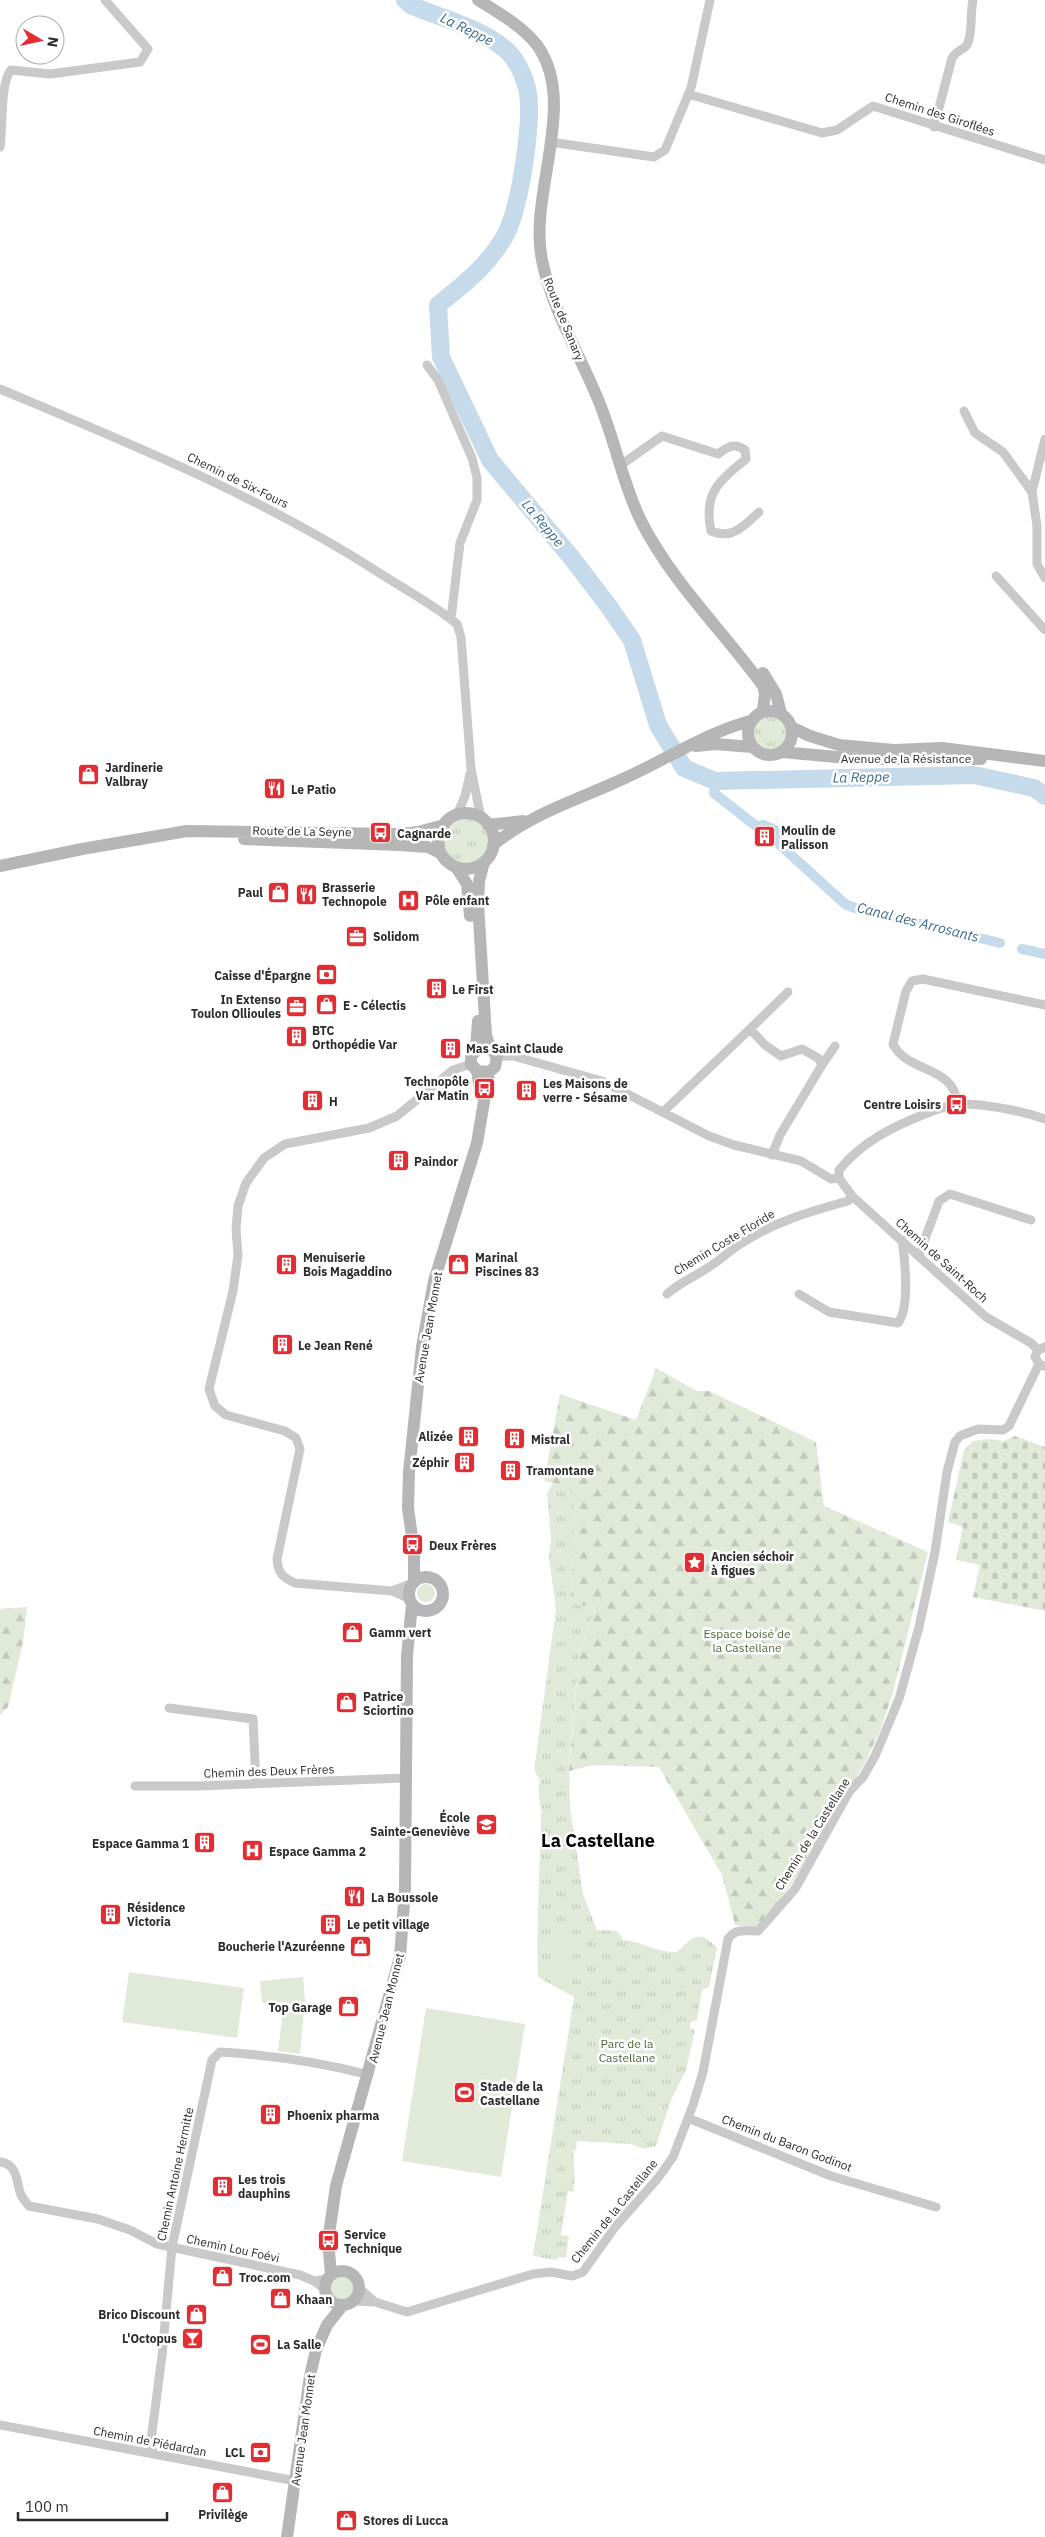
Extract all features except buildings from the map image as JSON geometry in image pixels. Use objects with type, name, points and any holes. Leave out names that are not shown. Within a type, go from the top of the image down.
[{"type":"main road","name":"Route de Sanary","points":[[478,0],[510,21],[527,35],[544,58],[552,93],[553,114],[540,215],[541,259],[550,291],[596,392],[629,494],[642,523],[677,579],[763,686],[765,693],[763,711]]},
{"type":"main road","name":"Route de Sanary","points":[[703,610],[755,662],[776,694],[781,713]]},
{"type":"main road","points":[[476,1049],[493,1052],[486,1030],[478,903],[479,881],[484,862],[493,846],[528,820],[662,761],[720,731],[750,721],[763,711],[781,713],[791,726],[791,741],[782,752],[770,755],[757,752],[752,747],[747,735],[750,721]]},
{"type":"main road","name":"Avenue de la Résistance","points":[[791,726],[810,736],[839,745],[894,750],[942,748],[1045,760]]},
{"type":"main road","points":[[691,746],[714,744],[752,747]]},
{"type":"main road","name":"Avenue de la Résistance","points":[[782,752],[858,759],[1030,758]]},
{"type":"main road","points":[[484,862],[470,868],[456,867],[449,864],[440,853],[438,843],[444,824],[457,815],[465,813],[484,821],[528,820]]},
{"type":"main road","points":[[484,821],[492,831],[493,846]]},
{"type":"main road","name":"Route de La Seyne","points":[[0,866],[82,849],[186,831],[241,830],[401,834],[418,832],[444,824]]},
{"type":"main road","name":"Route de La Seyne","points":[[159,837],[400,845],[428,847],[440,853]]},
{"type":"main road","name":"Avenue Jean Monnet","points":[[414,1583],[414,1551],[408,1508],[409,1472],[412,1428],[424,1333],[434,1281],[477,1143],[482,1108],[479,1069],[471,1056],[476,1049],[478,1025],[469,895],[467,884],[456,867]]},
{"type":"main road","name":"Avenue Jean Monnet","points":[[479,1069],[495,1067],[493,1052]]},
{"type":"main road","name":"Avenue Jean Monnet","points":[[414,1551],[434,1578]]},
{"type":"main road","points":[[408,1641],[427,1611],[437,1607],[443,1598],[441,1586],[434,1578],[423,1577],[410,1588],[411,1602],[427,1611]]},
{"type":"main road","name":"Avenue Jean Monnet","points":[[327,2325],[329,2225],[336,2186],[397,1971],[403,1932],[408,1641],[411,1602]]},
{"type":"main road","points":[[348,2303],[335,2304],[328,2282],[356,2278],[359,2288]]},
{"type":"main road","name":"Avenue Jean Monnet","points":[[287,2537],[310,2376],[320,2340],[327,2325],[359,2288]]},
{"type":"street","points":[[0,147],[4,86],[7,74],[11,70],[50,74],[144,60],[148,49],[105,0]]},
{"type":"street","points":[[550,142],[654,157],[665,150],[688,94],[710,0]]},
{"type":"street","points":[[934,127],[952,58],[956,52],[966,47],[972,0]]},
{"type":"street","name":"Chemin des Giroflées","points":[[688,94],[822,133],[837,130],[873,106],[934,127],[1045,160]]},
{"type":"street","points":[[427,365],[438,380],[472,458],[477,478],[477,500],[460,543],[454,622],[461,637],[471,769],[484,821]]},
{"type":"street","name":"Chemin de Six-Fours","points":[[0,389],[157,455],[288,518],[454,622]]},
{"type":"street","points":[[964,411],[975,433],[1002,452],[1032,492],[1041,528],[1038,564],[1045,578]]},
{"type":"street","points":[[621,465],[662,436],[718,454],[729,446],[739,446],[745,450],[746,459],[716,484],[709,521],[711,532],[720,535],[732,534],[744,526],[758,512]]},
{"type":"street","points":[[1032,492],[1045,439]]},
{"type":"street","points":[[996,576],[1045,630]]},
{"type":"street","points":[[457,815],[465,796],[471,769]]},
{"type":"street","points":[[957,1104],[957,1098],[950,1082],[904,1057],[896,1051],[893,1044],[906,991],[912,981],[923,979],[1045,1005]]},
{"type":"street","points":[[663,1112],[788,992]]},
{"type":"street","points":[[750,1029],[765,1045],[781,1056],[802,1049],[818,1058],[822,1065]]},
{"type":"street","points":[[772,1154],[780,1135],[835,1046]]},
{"type":"street","name":"Chemin de Saint-Roch","points":[[493,1052],[602,1081],[726,1142],[772,1154],[834,1174],[852,1196],[986,1317],[1042,1349]]},
{"type":"street","points":[[414,1583],[392,1591],[294,1583],[282,1577],[278,1569],[277,1559],[300,1449],[296,1438],[285,1430],[226,1415],[214,1406],[209,1389],[233,1290],[238,1255],[236,1229],[238,1206],[246,1184],[264,1158],[285,1144],[369,1128],[397,1116],[453,1070],[479,1069]]},
{"type":"street","points":[[834,1174],[864,1145],[883,1132],[957,1104],[1022,1111],[1045,1119]]},
{"type":"street","points":[[919,1255],[939,1201],[950,1194],[1031,1220]]},
{"type":"street","name":"Chemin Coste Floride","points":[[667,1294],[676,1285],[706,1269],[736,1246],[770,1227],[793,1217],[848,1201],[852,1196]]},
{"type":"street","points":[[799,1294],[829,1312],[898,1323],[904,1309],[905,1260],[902,1240]]},
{"type":"street","points":[[1042,1349],[1035,1357],[1042,1365]]},
{"type":"street","name":"Chemin de la Castellane","points":[[348,2303],[376,2302],[408,2312],[533,2274],[551,2272],[572,2276],[583,2272],[615,2227],[658,2178],[673,2157],[703,2072],[728,1939],[732,1933],[738,1931],[758,1931],[795,1889],[849,1792],[863,1777],[875,1756],[899,1699],[919,1627],[935,1552],[947,1472],[955,1442],[960,1436],[978,1429],[1003,1430],[1009,1426],[1042,1365]]},
{"type":"street","points":[[392,1591],[411,1602]]},
{"type":"street","points":[[169,1708],[253,1719],[256,1783]]},
{"type":"street","name":"Chemin des Deux Frères","points":[[135,1786],[405,1778]]},
{"type":"street","name":"Chemin Antoine Hermitte","points":[[153,2454],[151,2440],[162,2356],[172,2247],[212,2060],[220,2052],[272,2058],[369,2075]]},
{"type":"street","name":"Chemin du Baron Godinot","points":[[688,2118],[831,2176],[936,2207]]},
{"type":"street","name":"Chemin Lou Foévi","points":[[0,2162],[6,2163],[17,2174],[20,2194],[29,2206],[98,2219],[130,2230],[157,2244],[328,2282]]},
{"type":"street","name":"Chemin de la Castellane","points":[[359,2288],[376,2302]]},
{"type":"street","name":"Chemin de Piédardan","points":[[0,2424],[296,2481]]},
{"type":"green space","points":[[774,711],[786,717],[791,724],[791,742],[786,749],[779,754],[766,755],[758,752],[751,745],[748,729],[751,721],[758,714]]},
{"type":"green space","points":[[466,813],[481,818],[489,826],[494,841],[489,856],[481,864],[466,869],[451,864],[443,856],[438,841],[443,826],[451,818]]},
{"type":"green space","name":"Espace boisé de la Castellane","points":[[656,1368],[697,1391],[709,1391],[816,1442],[824,1506],[928,1552],[892,1696],[868,1757],[814,1852],[759,1929],[735,1925],[722,1875],[659,1767],[593,1765],[569,1771],[579,1656],[595,1608],[571,1603],[575,1496],[564,1485],[544,1481],[560,1394],[636,1420]]},
{"type":"green space","points":[[1015,1436],[1045,1447],[1045,1611],[973,1597],[980,1565],[956,1560],[963,1527],[948,1522],[964,1450],[973,1441],[989,1439],[1004,1441]]},
{"type":"green space","name":"Parc de la Castellane","points":[[553,1483],[564,1485],[575,1496],[571,1603],[595,1608],[579,1656],[569,1764],[570,1808],[583,1894],[597,1930],[617,1931],[622,1940],[670,1952],[677,1952],[687,1942],[696,1937],[705,1938],[717,1948],[709,1987],[702,1990],[697,2020],[691,2022],[690,2028],[695,2030],[686,2070],[671,2100],[656,2146],[644,2149],[631,2144],[577,2141],[576,2150],[573,2151],[575,2179],[573,2192],[568,2191],[561,2235],[569,2236],[566,2258],[558,2257],[557,2260],[533,2256],[574,1997],[538,1977],[541,1813],[540,1780],[535,1772],[535,1763],[556,1609],[549,1558],[551,1538],[547,1494]]},
{"type":"green space","points":[[422,1584],[430,1584],[435,1589],[433,1600],[422,1602],[417,1597],[417,1589]]},
{"type":"green space","points":[[27,1607],[23,1642],[8,1707],[0,1715],[0,1609]]},
{"type":"green space","points":[[558,1941],[570,1942],[572,1944],[572,1972],[569,1974],[555,1972],[555,1944]]},
{"type":"green space","points":[[129,1972],[244,1988],[237,2038],[122,2022]]},
{"type":"green space","points":[[303,1977],[305,1999],[300,2054],[278,2051],[284,2002],[262,2003],[260,1981]]},
{"type":"green space","name":"Stade de la Castellane","points":[[426,2008],[525,2024],[501,2177],[402,2161]]},
{"type":"green space","points":[[342,2277],[350,2280],[353,2288],[350,2296],[342,2299],[334,2296],[331,2288],[334,2280]]},
{"type":"waterway","name":"La Reppe","points":[[405,0],[412,6],[472,29],[505,49],[513,57],[521,72],[527,88],[529,102],[529,120],[521,184],[511,221],[500,245],[492,255],[467,281],[438,305],[441,357],[490,460],[571,557],[632,640],[658,725],[684,768],[715,781],[974,775],[1034,788],[1045,796]]},
{"type":"waterway","name":"Canal des Arrosants","points":[[715,781],[714,793],[756,826],[764,825],[775,830],[780,845],[845,904],[1000,943]]},
{"type":"waterway","name":"Canal des Arrosants","points":[[1022,949],[1045,954]]},
{"type":"place","name":"Jardinerie Valbray","points":[[89,774]]},
{"type":"place","name":"Le Patio","points":[[275,789]]},
{"type":"place","name":"Cagnarde","points":[[381,833]]},
{"type":"place","name":"Moulin de Palisson","points":[[765,837]]},
{"type":"place","name":"Paul","points":[[279,892]]},
{"type":"place","name":"Brasserie Technopole","points":[[306,894]]},
{"type":"place","name":"Pôle enfant","points":[[409,900]]},
{"type":"place","name":"Solidom","points":[[357,936]]},
{"type":"place","name":"Caisse d'Épargne","points":[[327,975]]},
{"type":"place","name":"Le First","points":[[436,989]]},
{"type":"place","name":"E - Célectis","points":[[327,1005]]},
{"type":"place","name":"In Extenso Toulon Ollioules","points":[[297,1006]]},
{"type":"place","name":"BTC Orthopédie Var","points":[[296,1037]]},
{"type":"place","name":"Mas Saint Claude","points":[[450,1048]]},
{"type":"place","name":"Technopôle Var Matin","points":[[485,1088]]},
{"type":"place","name":"Les Maisons de verre - Sésame","points":[[527,1090]]},
{"type":"place","name":"H","points":[[313,1101]]},
{"type":"place","name":"Centre Loisirs","points":[[957,1104]]},
{"type":"place","name":"Paindor","points":[[398,1161]]},
{"type":"place","name":"Menuiserie Bois Magaddino","points":[[287,1264]]},
{"type":"place","name":"Marinal Piscines 83","points":[[459,1264]]},
{"type":"place","name":"Le Jean René","points":[[282,1345]]},
{"type":"place","name":"Alizée","points":[[469,1436]]},
{"type":"place","name":"Mistral","points":[[515,1439]]},
{"type":"place","name":"Zéphir","points":[[465,1462]]},
{"type":"place","name":"Tramontane","points":[[510,1470]]},
{"type":"place","name":"Deux Frères","points":[[413,1545]]},
{"type":"place","name":"Ancien séchoir à figues","points":[[695,1563]]},
{"type":"place","name":"Gamm vert","points":[[353,1632]]},
{"type":"place","name":"Patrice Sciortino","points":[[347,1703]]},
{"type":"place","name":"École Sainte-Geneviève","points":[[486,1824]]},
{"type":"place","name":"Espace Gamma 1","points":[[205,1843]]},
{"type":"place","name":"Espace Gamma 2","points":[[253,1851]]},
{"type":"place","name":"La Boussole","points":[[355,1897]]},
{"type":"place","name":"Résidence Victoria","points":[[111,1914]]},
{"type":"place","name":"Le petit village","points":[[331,1924]]},
{"type":"place","name":"Boucherie l'Azuréenne","points":[[361,1946]]},
{"type":"place","name":"Top Garage","points":[[348,2007]]},
{"type":"place","name":"Stade de la Castellane","points":[[464,2093]]},
{"type":"place","name":"Phoenix pharma","points":[[271,2115]]},
{"type":"place","name":"Les trois dauphins","points":[[222,2186]]},
{"type":"place","name":"Service Technique","points":[[328,2241]]},
{"type":"place","name":"Troc.com","points":[[223,2277]]},
{"type":"place","name":"Khaan","points":[[280,2299]]},
{"type":"place","name":"Brico Discount","points":[[196,2314]]},
{"type":"place","name":"L'Octopus","points":[[193,2338]]},
{"type":"place","name":"La Salle","points":[[261,2344]]},
{"type":"place","name":"LCL","points":[[261,2452]]},
{"type":"place","name":"Privilège","points":[[223,2493]]},
{"type":"place","name":"Stores di Lucca","points":[[347,2520]]},
{"type":"district","name":"La Castellane","points":[[598,1840]]}]
